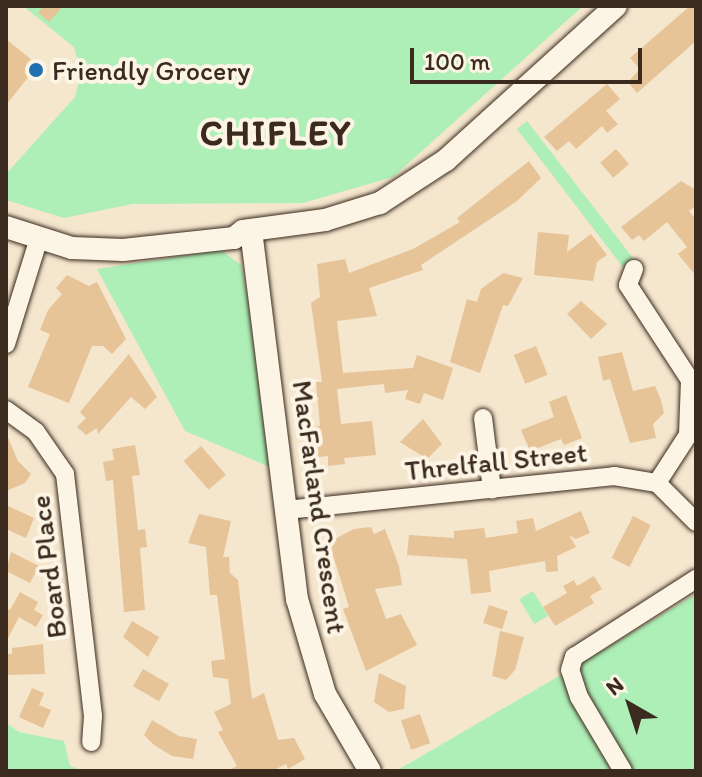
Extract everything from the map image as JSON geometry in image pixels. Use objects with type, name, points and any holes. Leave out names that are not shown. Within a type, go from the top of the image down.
[{"type":"street","points":[[252,236],[325,220],[380,203],[414,185],[616,6]]},
{"type":"street","points":[[6,227],[38,241],[72,248],[156,246],[252,236],[327,233],[385,215],[421,196],[634,6]]},
{"type":"street","name":"MacFarland Crescent","points":[[252,236],[273,321],[267,333],[297,599],[312,661],[325,694],[370,771]]},
{"type":"street","points":[[6,344],[38,241]]},
{"type":"street","points":[[634,269],[628,285],[690,380],[688,435],[657,483],[696,522]]},
{"type":"street","name":"Board Place","points":[[6,410],[36,432],[65,474],[93,716],[91,742]]},
{"type":"street","points":[[483,418],[492,489]]},
{"type":"street","name":"Threlfall Street","points":[[286,510],[614,476],[657,483]]},
{"type":"street","points":[[623,771],[579,697],[570,670],[574,657],[696,579]]},
{"type":"green space","points":[[23,6],[583,6],[393,177],[303,203],[132,204],[64,218],[6,200],[6,174],[75,97],[81,72],[74,47]]},
{"type":"green space","points":[[527,121],[642,270],[626,271],[517,129]]},
{"type":"green space","points":[[221,250],[241,265],[282,472],[185,431],[97,269]]},
{"type":"green space","points":[[533,591],[548,616],[534,624],[519,599]]},
{"type":"green space","points":[[696,594],[696,771],[396,771],[588,659]]},
{"type":"green space","points":[[6,723],[19,732],[64,741],[70,766],[84,771],[6,771]]},
{"type":"building","points":[[44,6],[63,6],[49,22],[38,13]]},
{"type":"building","points":[[690,6],[696,6],[696,41],[637,93],[628,82],[640,69],[630,58]]},
{"type":"building","points":[[6,39],[38,65],[6,105]]},
{"type":"building","points":[[607,84],[620,99],[606,111],[618,124],[607,133],[602,126],[576,149],[569,141],[557,151],[544,137]]},
{"type":"building","points":[[616,149],[629,164],[613,178],[600,163]]},
{"type":"building","points":[[529,161],[541,178],[517,201],[421,265],[423,270],[369,288],[377,316],[337,321],[343,373],[413,368],[417,355],[453,368],[443,400],[424,393],[420,404],[405,399],[408,390],[385,393],[384,384],[337,389],[341,424],[372,421],[376,455],[344,458],[345,464],[328,466],[328,456],[318,457],[316,443],[311,444],[309,427],[320,426],[316,382],[322,382],[311,303],[320,297],[317,264],[345,259],[349,273],[413,249],[460,222],[457,218]]},
{"type":"building","points":[[681,181],[696,190],[696,206],[689,211],[696,220],[696,276],[678,254],[687,247],[667,222],[644,241],[639,235],[632,240],[621,227]]},
{"type":"building","points":[[538,232],[569,235],[567,252],[591,234],[607,255],[597,262],[593,281],[534,275]]},
{"type":"building","points":[[503,273],[523,278],[508,306],[503,305],[480,373],[450,362],[467,299],[477,302],[481,289]]},
{"type":"building","points":[[67,275],[89,286],[97,282],[126,339],[112,354],[103,346],[92,346],[69,403],[28,387],[50,334],[40,330],[48,310],[62,294],[56,288]]},
{"type":"building","points":[[581,301],[607,324],[591,339],[567,314]]},
{"type":"building","points":[[536,346],[548,375],[525,384],[514,355]]},
{"type":"building","points":[[622,352],[633,391],[655,386],[661,400],[664,413],[653,424],[656,438],[630,443],[610,379],[603,381],[598,357]]},
{"type":"building","points":[[129,354],[157,397],[145,409],[131,397],[98,434],[97,428],[86,435],[77,427],[86,418],[80,412]]},
{"type":"building","points":[[566,395],[582,438],[564,445],[561,439],[530,451],[521,430],[554,417],[549,402]]},
{"type":"building","points":[[423,419],[442,444],[427,459],[400,442]]},
{"type":"building","points":[[6,433],[18,461],[31,474],[25,483],[6,491]]},
{"type":"building","points":[[135,445],[140,475],[132,476],[138,530],[145,529],[147,547],[140,548],[145,610],[124,612],[113,480],[106,481],[103,462],[114,460],[112,449]]},
{"type":"building","points":[[201,446],[226,475],[209,490],[184,461]]},
{"type":"building","points":[[6,505],[34,518],[26,538],[6,529]]},
{"type":"building","points":[[581,511],[590,533],[576,539],[569,535],[576,547],[557,556],[558,571],[546,572],[545,561],[489,571],[491,592],[471,594],[467,559],[407,555],[409,535],[454,538],[454,531],[484,528],[486,538],[518,533],[516,521],[533,518],[536,531]]},
{"type":"building","points":[[199,514],[231,521],[223,557],[229,557],[230,573],[238,580],[252,699],[264,693],[278,740],[294,738],[305,759],[288,769],[286,764],[272,771],[227,771],[237,766],[218,732],[223,730],[214,712],[231,704],[228,679],[213,677],[211,661],[225,659],[217,595],[210,595],[206,547],[188,543]]},
{"type":"building","points":[[633,516],[651,525],[629,567],[612,558]]},
{"type":"building","points":[[371,527],[374,534],[385,529],[399,566],[402,585],[375,589],[386,619],[401,614],[417,645],[366,671],[343,609],[349,607],[329,542],[354,529]]},
{"type":"building","points":[[11,552],[39,566],[30,583],[6,571]]},
{"type":"building","points":[[594,576],[602,589],[590,596],[594,603],[555,626],[543,607],[567,593],[563,586],[574,580],[577,586]]},
{"type":"building","points":[[20,592],[38,602],[34,610],[43,615],[36,627],[19,617],[6,642],[6,608],[10,610]]},
{"type":"building","points":[[489,605],[508,611],[502,629],[483,623]]},
{"type":"building","points":[[132,621],[159,637],[148,657],[123,637]]},
{"type":"building","points":[[500,631],[524,637],[515,670],[506,680],[492,676]]},
{"type":"building","points":[[43,644],[45,674],[6,675],[6,654],[12,654],[12,648]]},
{"type":"building","points":[[143,669],[169,684],[159,701],[133,686]]},
{"type":"building","points":[[379,673],[406,686],[404,709],[389,712],[374,702]]},
{"type":"building","points":[[32,688],[44,693],[39,705],[51,710],[43,728],[19,717]]},
{"type":"building","points":[[420,714],[430,743],[411,750],[401,721]]},
{"type":"building","points":[[152,720],[179,736],[197,739],[193,759],[172,756],[154,745],[144,735]]},
{"type":"place","name":"Friendly Grocery","points":[[36,70]]},
{"type":"district","name":"CHIFLEY","points":[[276,133]]}]
